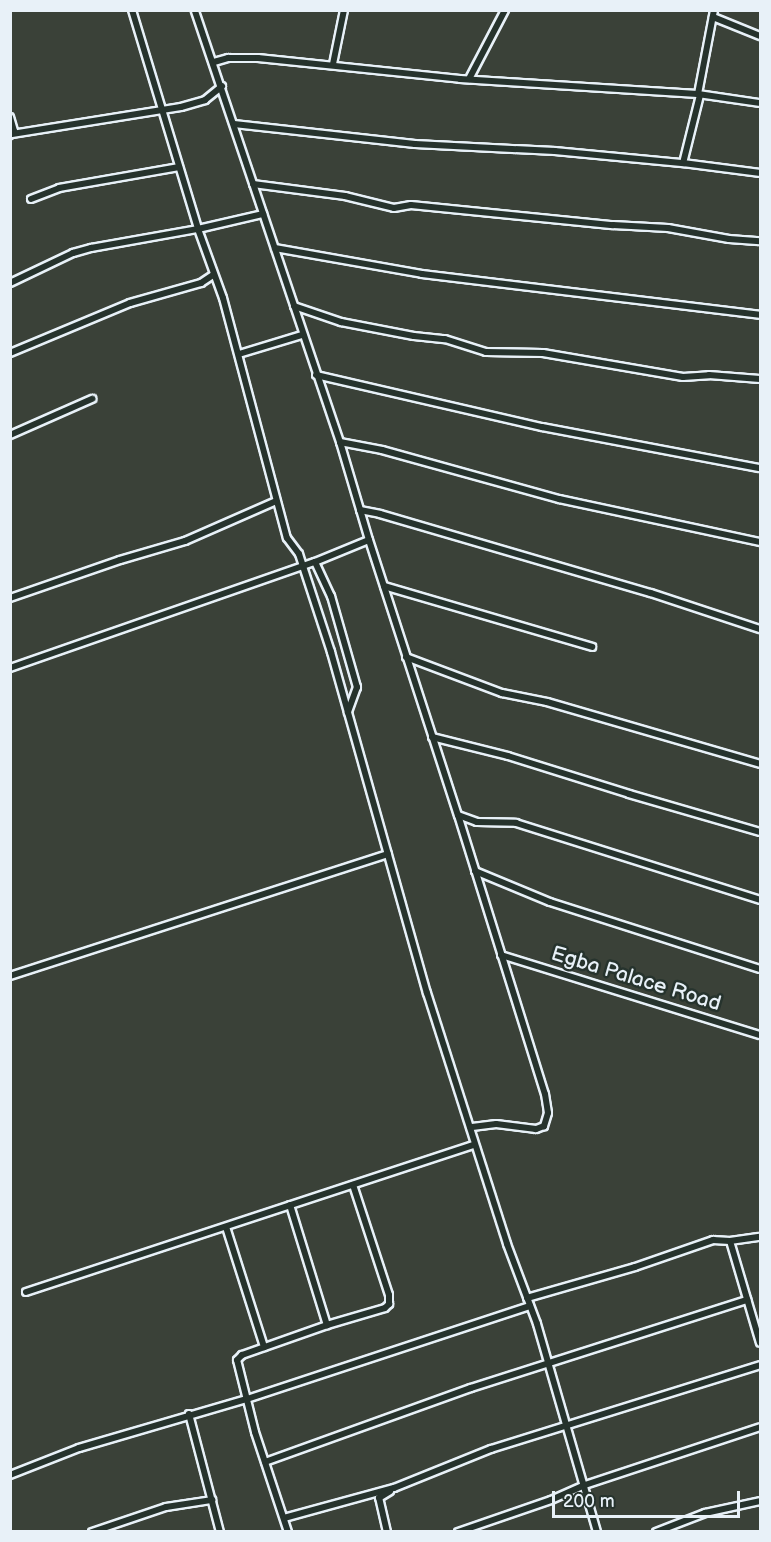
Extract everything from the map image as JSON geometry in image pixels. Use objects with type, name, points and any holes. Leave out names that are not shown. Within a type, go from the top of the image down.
[{"type":"street","points":[[132,10],[164,110],[198,230],[239,354],[287,538],[303,565],[348,712],[427,993],[474,1145],[530,1306],[585,1485],[597,1532]]},
{"type":"street","points":[[195,10],[222,86],[302,335],[340,442],[545,1094],[548,1113],[544,1126],[536,1130],[496,1124],[470,1127]]},
{"type":"street","points":[[333,64],[344,10]]},
{"type":"street","points":[[469,79],[505,10]]},
{"type":"street","points":[[683,163],[699,95],[714,14],[760,36]]},
{"type":"street","points":[[214,62],[243,57],[469,79],[699,95],[760,103]]},
{"type":"street","points":[[10,117],[11,134],[164,110],[205,100],[222,86]]},
{"type":"street","points":[[234,124],[415,144],[555,151],[760,173]]},
{"type":"street","points":[[31,199],[59,188],[179,167]]},
{"type":"street","points":[[253,184],[345,196],[394,208],[421,206],[613,225],[668,228],[729,239],[760,241]]},
{"type":"street","points":[[10,283],[82,250],[198,230],[263,214]]},
{"type":"street","points":[[275,248],[422,274],[760,315]]},
{"type":"street","points":[[10,353],[130,303],[201,283],[213,275]]},
{"type":"street","points":[[294,306],[341,322],[414,336],[445,339],[486,352],[543,353],[683,377],[709,375],[760,379]]},
{"type":"street","points":[[239,354],[302,335]]},
{"type":"street","points":[[316,375],[542,427],[760,468]]},
{"type":"street","points":[[10,435],[92,399]]},
{"type":"street","points":[[340,442],[382,450],[560,499],[760,542]]},
{"type":"street","points":[[10,598],[32,593],[120,560],[185,542],[276,501]]},
{"type":"street","points":[[360,510],[651,593],[760,629]]},
{"type":"street","points":[[10,668],[315,562],[369,540]]},
{"type":"street","points":[[315,562],[331,596],[357,687],[348,712]]},
{"type":"street","points":[[384,586],[592,647]]},
{"type":"street","points":[[406,657],[502,693],[547,702],[760,764]]},
{"type":"street","points":[[432,737],[507,756],[760,832]]},
{"type":"street","points":[[459,815],[477,822],[516,823],[760,900]]},
{"type":"street","points":[[10,976],[388,854]]},
{"type":"street","points":[[474,871],[550,903],[760,969]]},
{"type":"street","name":"Egba Palace Road","points":[[501,955],[760,1035]]},
{"type":"street","points":[[26,1292],[474,1145]]},
{"type":"street","points":[[288,1532],[265,1462],[237,1360],[242,1355],[327,1325],[386,1308],[389,1304],[389,1295],[353,1185]]},
{"type":"street","points":[[290,1205],[327,1325]]},
{"type":"street","points":[[226,1227],[264,1347]]},
{"type":"street","points":[[527,1298],[635,1267],[712,1240],[730,1241],[760,1237]]},
{"type":"street","points":[[730,1241],[760,1343]]},
{"type":"street","points":[[265,1462],[547,1363],[747,1300]]},
{"type":"street","points":[[10,1475],[79,1448],[189,1414],[248,1399],[530,1306]]},
{"type":"street","points":[[284,1518],[394,1488],[491,1449],[566,1428],[760,1365]]},
{"type":"street","points":[[189,1414],[220,1532]]},
{"type":"street","points":[[458,1532],[551,1500],[585,1485],[760,1427]]},
{"type":"street","points":[[387,1532],[379,1498],[384,1493],[479,1456]]},
{"type":"street","points":[[92,1532],[166,1507],[212,1500]]},
{"type":"street","points":[[656,1532],[705,1513],[760,1500]]}]
